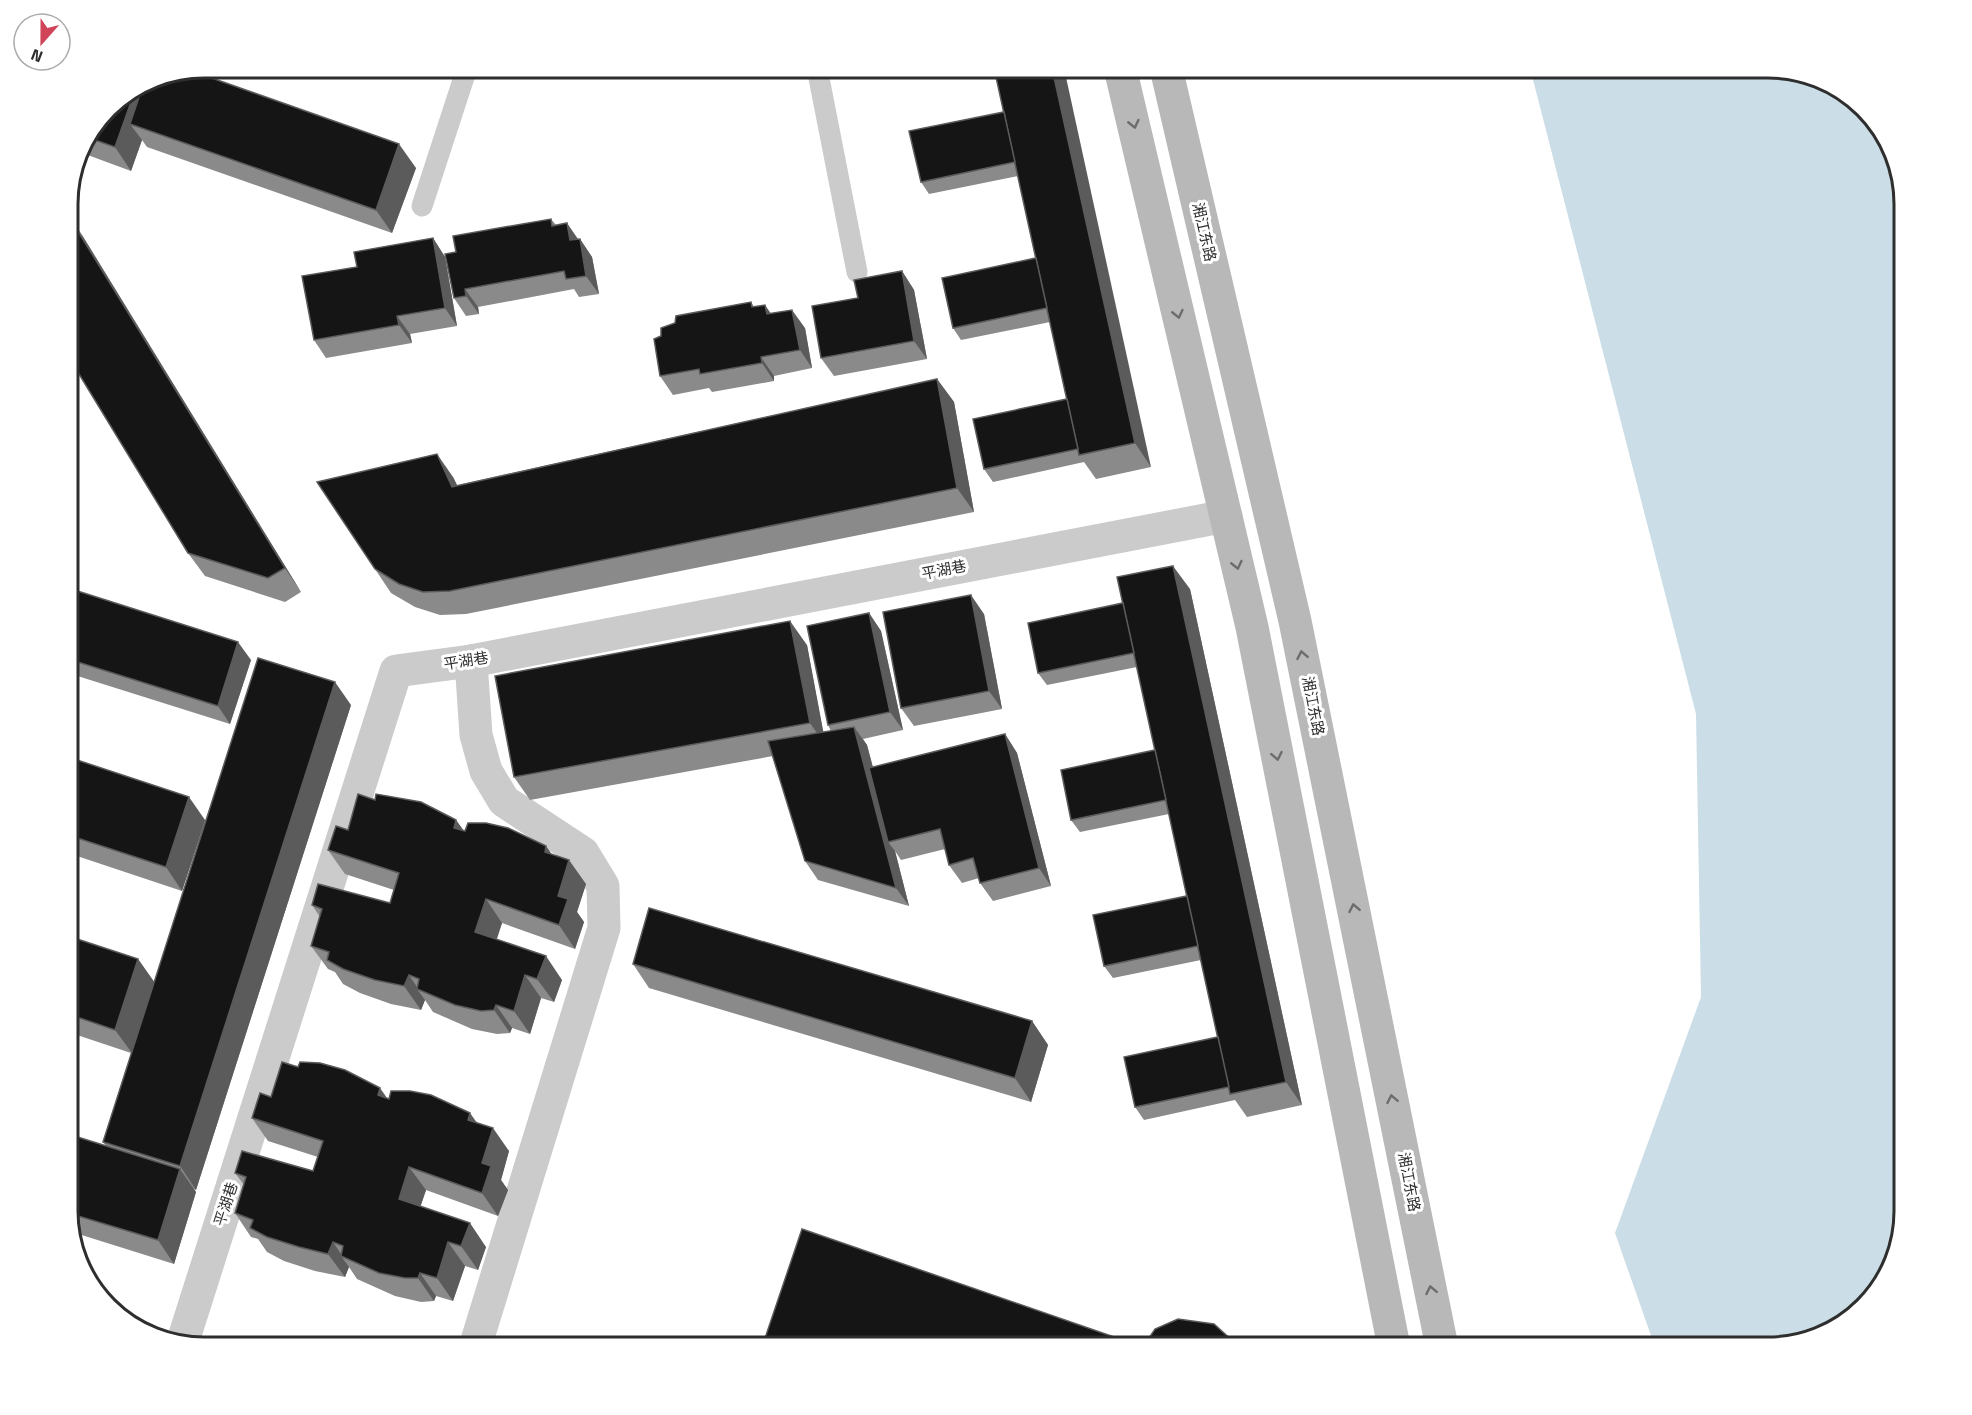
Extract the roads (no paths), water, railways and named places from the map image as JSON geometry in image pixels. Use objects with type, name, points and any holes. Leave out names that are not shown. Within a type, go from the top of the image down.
[{"type":"main road","points":[[1122,78],[1254,639],[1392,1337]]},
{"type":"main road","name":"湘江东路","points":[[1168,78],[1295,621],[1440,1337]]},
{"type":"street","name":"平湖巷","points":[[185,1336],[396,671],[471,661],[1226,516]]},
{"type":"street","points":[[471,661],[476,735],[486,771],[504,801],[583,853],[603,886],[604,928],[478,1337]]},
{"type":"lane","points":[[422,206],[464,78]]},
{"type":"lane","points":[[819,78],[857,272]]}]
